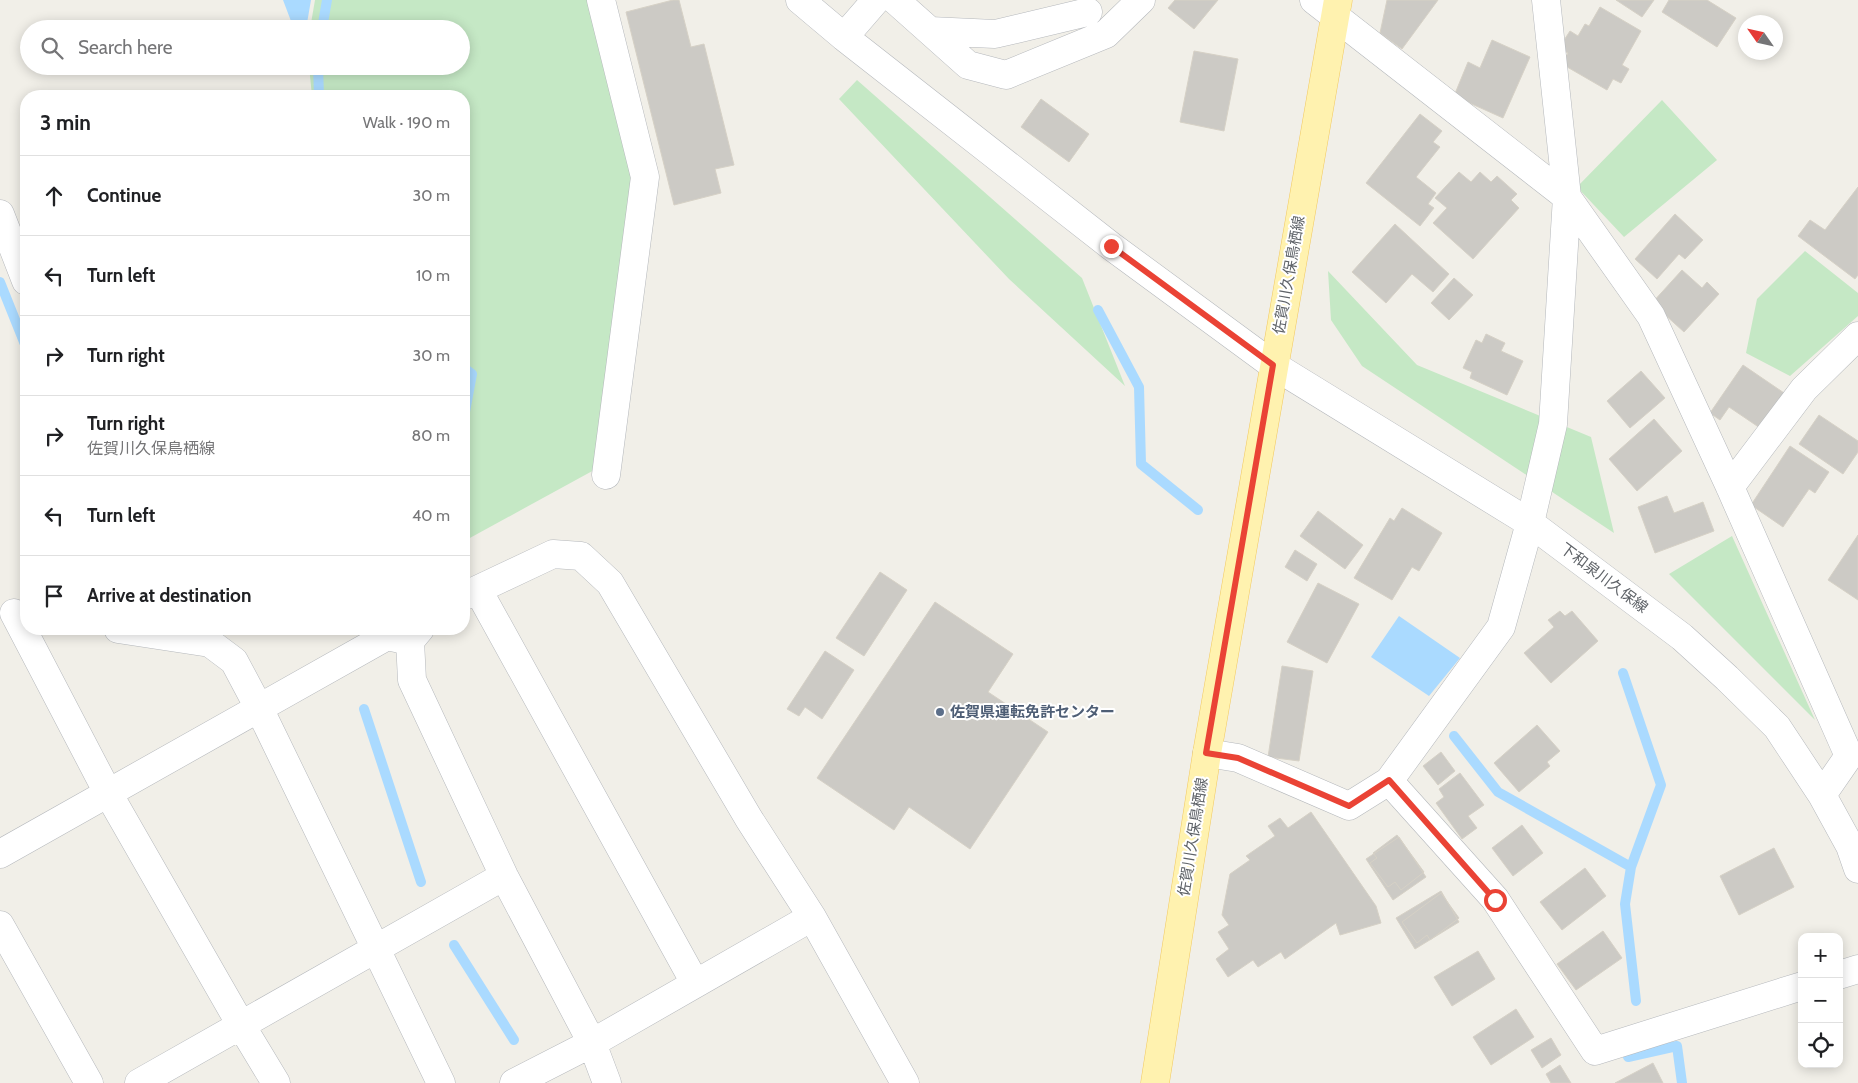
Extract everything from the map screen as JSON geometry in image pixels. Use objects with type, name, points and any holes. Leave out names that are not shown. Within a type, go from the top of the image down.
[{"type":"main road","name":"佐賀川久保鳥栖線","points":[[1155,1083],[1206,753],[1337,8]]},
{"type":"street","points":[[601,0],[645,177],[606,476]]},
{"type":"street","name":"下和泉川久保線","points":[[800,0],[844,37],[1111,246],[1273,365],[1530,523],[1682,637],[1777,727],[1822,795],[1850,846],[1858,869]]},
{"type":"street","points":[[844,37],[876,0]]},
{"type":"street","points":[[895,0],[968,65],[1006,75],[1106,34],[1141,0]]},
{"type":"street","points":[[1314,0],[1337,8],[1567,197],[1651,316],[1730,487],[1849,756],[1822,795]]},
{"type":"street","points":[[1206,753],[1238,758],[1349,806],[1389,780],[1501,627],[1530,523],[1553,424],[1567,197],[1546,0]]},
{"type":"street","points":[[930,31],[995,34],[1083,6],[1106,34]]},
{"type":"street","points":[[0,214],[20,266]]},
{"type":"street","points":[[1730,487],[1804,389],[1858,336]]},
{"type":"street","points":[[695,983],[471,593],[554,554],[581,556],[610,583],[749,819],[812,917],[905,1083]]},
{"type":"street","points":[[14,612],[20,624]]},
{"type":"street","points":[[26,635],[108,793],[276,1083]]},
{"type":"street","points":[[157,635],[210,643],[234,661],[259,708],[441,1083]]},
{"type":"street","points":[[0,854],[387,636],[415,635],[412,680],[504,876],[592,1043],[608,1083]]},
{"type":"street","points":[[1389,780],[1495,900],[1595,1050],[1798,987]]},
{"type":"street","points":[[139,1083],[504,876]]},
{"type":"street","points":[[514,1083],[592,1043],[812,917]]},
{"type":"street","points":[[0,925],[89,1083]]},
{"type":"street","points":[[1843,974],[1858,969]]},
{"type":"green space","points":[[315,0],[589,0],[635,176],[596,469],[470,538],[470,90],[311,90],[310,75],[470,75],[470,20],[312,20]]},
{"type":"green space","points":[[857,80],[1082,278],[1125,386],[1009,279],[839,99]]},
{"type":"green space","points":[[1662,100],[1717,160],[1624,237],[1577,187]]},
{"type":"green space","points":[[1805,251],[1858,293],[1858,316],[1790,376],[1746,353],[1757,299]]},
{"type":"green space","points":[[1328,271],[1417,365],[1591,437],[1614,533],[1362,366],[1331,320]]},
{"type":"green space","points":[[1732,536],[1815,720],[1669,574]]},
{"type":"water","points":[[283,0],[311,0],[308,20],[291,20]]},
{"type":"water","points":[[1399,616],[1460,658],[1429,696],[1371,657]]},
{"type":"building","points":[[679,0],[691,47],[704,44],[734,165],[715,169],[721,193],[674,205],[626,12]]},
{"type":"building","points":[[1175,0],[1218,0],[1194,29],[1168,8]]},
{"type":"building","points":[[1387,0],[1438,0],[1402,49],[1380,33]]},
{"type":"building","points":[[1616,0],[1654,0],[1642,17]]},
{"type":"building","points":[[1669,0],[1707,0],[1736,18],[1717,47],[1662,12]]},
{"type":"building","points":[[1600,7],[1641,31],[1622,65],[1629,69],[1621,83],[1613,79],[1607,90],[1562,64],[1568,53],[1559,48],[1570,31],[1578,36],[1585,24],[1589,26]]},
{"type":"building","points":[[1492,40],[1530,57],[1503,118],[1454,96],[1468,62],[1480,68]]},
{"type":"building","points":[[1194,51],[1238,59],[1224,131],[1180,122]]},
{"type":"building","points":[[1041,99],[1089,134],[1069,162],[1021,127]]},
{"type":"building","points":[[1420,114],[1442,131],[1433,142],[1440,147],[1416,177],[1436,193],[1428,204],[1434,208],[1420,226],[1366,183]]},
{"type":"building","points":[[1459,172],[1471,182],[1480,172],[1491,182],[1497,176],[1517,194],[1511,200],[1519,208],[1473,259],[1433,223],[1447,208],[1435,198]]},
{"type":"building","points":[[1858,187],[1858,275],[1855,279],[1798,236],[1810,220],[1825,230]]},
{"type":"building","points":[[1675,214],[1703,240],[1685,259],[1679,254],[1657,279],[1635,259]]},
{"type":"building","points":[[1395,224],[1449,274],[1433,292],[1412,274],[1386,303],[1352,272]]},
{"type":"building","points":[[1682,270],[1702,288],[1707,282],[1719,294],[1684,332],[1652,303]]},
{"type":"building","points":[[1454,278],[1473,295],[1449,320],[1431,303]]},
{"type":"building","points":[[1486,334],[1505,343],[1501,351],[1523,361],[1507,395],[1470,378],[1472,372],[1463,368],[1476,340],[1482,343]]},
{"type":"building","points":[[1743,365],[1787,395],[1763,430],[1729,407],[1720,420],[1710,413]]},
{"type":"building","points":[[1641,371],[1665,398],[1630,428],[1607,401]]},
{"type":"building","points":[[1819,415],[1858,441],[1858,452],[1843,474],[1799,444]]},
{"type":"building","points":[[1654,419],[1682,451],[1637,491],[1609,459]]},
{"type":"building","points":[[1790,446],[1829,472],[1815,493],[1809,489],[1783,527],[1751,505]]},
{"type":"building","points":[[1667,496],[1674,513],[1703,502],[1714,531],[1655,553],[1638,507]]},
{"type":"building","points":[[1402,508],[1442,533],[1419,571],[1412,567],[1392,600],[1354,578],[1390,518],[1394,521]]},
{"type":"building","points":[[1318,511],[1363,545],[1345,569],[1300,536]]},
{"type":"building","points":[[1858,535],[1858,600],[1828,580]]},
{"type":"building","points":[[1295,550],[1317,564],[1307,581],[1285,567]]},
{"type":"building","points":[[880,572],[907,590],[864,656],[836,638]]},
{"type":"building","points":[[1318,583],[1359,604],[1327,663],[1287,642]]},
{"type":"building","name":"佐賀県運転免許センター","points":[[935,602],[1013,654],[988,692],[1048,732],[970,849],[909,807],[894,830],[817,778]]},
{"type":"building","points":[[1560,611],[1565,616],[1572,611],[1598,641],[1551,683],[1524,653],[1554,627],[1548,620]]},
{"type":"building","points":[[825,651],[854,670],[822,719],[805,707],[799,716],[787,709]]},
{"type":"building","points":[[1282,666],[1313,671],[1299,761],[1268,757]]},
{"type":"building","points":[[1537,725],[1560,751],[1547,762],[1550,766],[1519,792],[1494,763]]},
{"type":"building","points":[[1441,752],[1455,771],[1438,785],[1423,766]]},
{"type":"building","points":[[1460,773],[1484,805],[1468,816],[1477,828],[1462,839],[1436,803],[1444,797],[1439,789]]},
{"type":"building","points":[[1311,812],[1376,906],[1381,923],[1340,935],[1336,923],[1285,959],[1281,952],[1258,967],[1253,960],[1228,977],[1216,959],[1229,949],[1218,932],[1229,925],[1222,915],[1230,874],[1250,860],[1246,856],[1275,836],[1268,826],[1280,818],[1288,828]]},
{"type":"building","points":[[1522,825],[1543,853],[1513,876],[1492,848]]},
{"type":"building","points":[[1397,835],[1424,872],[1401,890],[1395,882],[1388,887],[1370,863],[1377,858],[1373,853]]},
{"type":"building","points":[[1399,837],[1426,877],[1393,900],[1366,859]]},
{"type":"building","points":[[1774,848],[1794,887],[1739,915],[1720,876]]},
{"type":"building","points":[[1585,868],[1606,896],[1562,930],[1540,902]]},
{"type":"building","points":[[1441,891],[1459,922],[1415,949],[1396,918]]},
{"type":"building","points":[[1441,893],[1459,918],[1430,940],[1427,935],[1417,943],[1402,922]]},
{"type":"building","points":[[1603,931],[1622,958],[1576,990],[1557,964]]},
{"type":"building","points":[[1478,951],[1495,979],[1452,1006],[1434,977]]},
{"type":"building","points":[[1516,1009],[1534,1037],[1491,1065],[1473,1037]]},
{"type":"building","points":[[1551,1038],[1561,1055],[1542,1068],[1531,1050]]},
{"type":"building","points":[[1653,1063],[1663,1083],[1615,1083]]},
{"type":"building","points":[[1560,1065],[1571,1083],[1551,1083],[1546,1074]]},
{"type":"waterway","points":[[324,20],[327,0]]},
{"type":"waterway","points":[[318,75],[319,90]]},
{"type":"waterway","points":[[0,282],[20,332]]},
{"type":"waterway","points":[[1098,310],[1139,387],[1141,464],[1198,510]]},
{"type":"waterway","points":[[470,372],[472,374],[470,385]]},
{"type":"waterway","points":[[1623,673],[1661,785],[1631,867],[1625,904],[1636,1001]]},
{"type":"waterway","points":[[364,709],[421,882]]},
{"type":"waterway","points":[[1454,736],[1498,792],[1631,867]]},
{"type":"waterway","points":[[454,945],[514,1040]]},
{"type":"waterway","points":[[1628,1057],[1677,1046],[1682,1083]]},
{"type":"place","name":"佐賀県運転免許センター","points":[[940,712]]},
{"type":"route","points":[[1111,246],[1273,365],[1206,753],[1238,758],[1349,806],[1389,780],[1495,900]]}]
